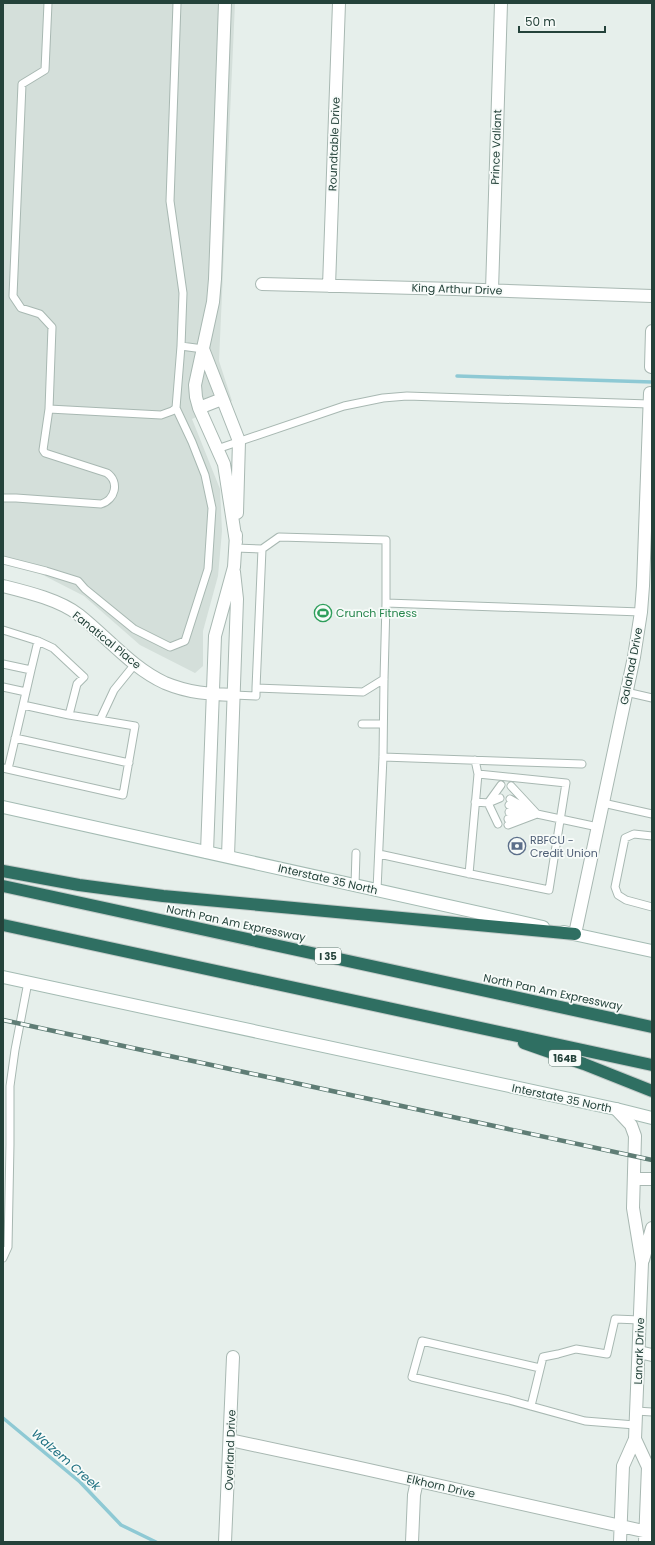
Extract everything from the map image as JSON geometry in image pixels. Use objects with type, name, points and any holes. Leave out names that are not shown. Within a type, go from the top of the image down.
[{"type":"highway","points":[[3,871],[79,885],[163,896],[575,934]]},
{"type":"highway","name":"North Pan Am Expressway","points":[[3,886],[652,1027]]},
{"type":"highway","points":[[3,925],[652,1064]]},
{"type":"highway","name":"164B","points":[[477,1027],[584,1064],[652,1091]]},
{"type":"street","points":[[225,3],[215,279],[213,302],[195,385],[199,408],[224,464],[236,545]]},
{"type":"street","name":"Roundtable Drive","points":[[330,286],[339,3]]},
{"type":"street","name":"Prince Valiant","points":[[492,290],[501,3]]},
{"type":"street","name":"King Arthur Drive","points":[[262,284],[652,296]]},
{"type":"street","points":[[651,367],[652,331]]},
{"type":"street","points":[[203,349],[239,441],[234,567],[215,636],[207,852]]},
{"type":"street","name":"Galahad Drive","points":[[575,934],[626,692],[641,612],[649,506],[650,398]]},
{"type":"street","points":[[199,408],[222,400]]},
{"type":"street","points":[[228,856],[237,598],[234,567]]},
{"type":"street","name":"Fanatical Place","points":[[3,586],[27,592],[52,601],[78,614],[135,664],[165,683],[194,693],[234,695]]},
{"type":"street","name":"Interstate 35 North","points":[[3,807],[652,951]]},
{"type":"street","name":"Interstate 35 North","points":[[3,977],[652,1118]]},
{"type":"street","name":"Lanark Drive","points":[[616,1109],[631,1125],[635,1136],[633,1208],[642,1263],[635,1439],[623,1466],[620,1542]]},
{"type":"street","points":[[634,1179],[652,1180]]},
{"type":"street","name":"Lanark Drive","points":[[642,1263],[652,1228]]},
{"type":"street","points":[[639,1352],[652,1355]]},
{"type":"street","name":"Overland Drive","points":[[225,1542],[233,1357]]},
{"type":"street","name":"Lanark Drive","points":[[635,1439],[648,1467],[648,1535]]},
{"type":"street","name":"Elkhorn Drive","points":[[230,1440],[621,1526],[648,1535]]},
{"type":"street","points":[[412,1542],[414,1495],[417,1481]]},
{"type":"lane","points":[[3,498],[101,504],[108,501],[114,492],[115,486],[112,478],[107,473],[45,453],[43,450],[49,409],[52,327],[40,314],[21,308],[13,296],[22,84],[45,70],[48,3]]},
{"type":"lane","points":[[3,560],[78,581],[85,589],[134,629],[170,646],[185,640],[208,569],[212,508],[205,475],[176,408],[181,346],[183,293],[170,201],[177,3]]},
{"type":"lane","points":[[181,346],[203,349]]},
{"type":"lane","points":[[217,449],[344,406],[382,398],[407,396],[650,398]]},
{"type":"lane","points":[[49,409],[161,415],[176,408]]},
{"type":"lane","points":[[236,545],[262,549],[279,537],[386,540],[383,757],[377,890]]},
{"type":"lane","points":[[234,695],[256,696],[262,549]]},
{"type":"lane","points":[[386,603],[641,612]]},
{"type":"lane","points":[[3,630],[38,641],[53,648],[84,678],[77,684],[69,715]]},
{"type":"lane","points":[[23,705],[69,715],[135,726],[123,795],[5,768],[15,738],[38,641]]},
{"type":"lane","points":[[3,664],[31,670]]},
{"type":"lane","points":[[100,720],[114,690],[135,664]]},
{"type":"lane","points":[[256,688],[363,692],[384,679]]},
{"type":"lane","points":[[3,687],[26,692]]},
{"type":"lane","points":[[626,692],[652,698]]},
{"type":"lane","points":[[362,724],[383,724]]},
{"type":"lane","points":[[15,738],[129,762]]},
{"type":"lane","points":[[383,757],[582,764]]},
{"type":"lane","points":[[469,874],[478,774],[475,760]]},
{"type":"lane","points":[[379,854],[549,890],[566,783],[478,774]]},
{"type":"lane","points":[[475,802],[499,805]]},
{"type":"lane","points":[[488,803],[499,805]]},
{"type":"lane","points":[[488,803],[499,805]]},
{"type":"lane","points":[[488,803],[499,805]]},
{"type":"lane","points":[[603,803],[652,814]]},
{"type":"lane","points":[[510,805],[537,814]]},
{"type":"lane","points":[[510,805],[537,814]]},
{"type":"lane","points":[[510,805],[537,814]]},
{"type":"lane","points":[[510,805],[537,814],[598,827]]},
{"type":"lane","points":[[652,836],[634,834],[625,838],[615,886],[618,894],[626,900],[652,907]]},
{"type":"lane","points":[[355,885],[356,853]]},
{"type":"lane","points":[[3,1258],[8,1247],[10,1086],[15,1050],[28,982]]},
{"type":"lane","points":[[532,1406],[543,1356],[558,1354],[576,1348],[608,1354],[615,1319],[640,1320]]},
{"type":"lane","points":[[540,1368],[422,1341],[412,1377],[532,1406],[585,1421],[635,1425]]},
{"type":"lane","points":[[636,1412],[652,1412]]},
{"type":"shaded area","points":[[3,3],[235,3],[219,361],[232,401],[192,419],[220,489],[222,531],[218,576],[203,631],[203,666],[195,673],[140,645],[84,596],[35,571],[3,564]]},
{"type":"waterway","points":[[457,376],[652,382]]},
{"type":"waterway","name":"Walzem Creek","points":[[3,1418],[80,1482],[121,1525],[156,1542]]},
{"type":"railway","points":[[3,1020],[652,1160]]},
{"type":"place","name":"Crunch Fitness","points":[[323,613]]},
{"type":"place","name":"RBFCU - Credit Union","points":[[517,846]]}]
